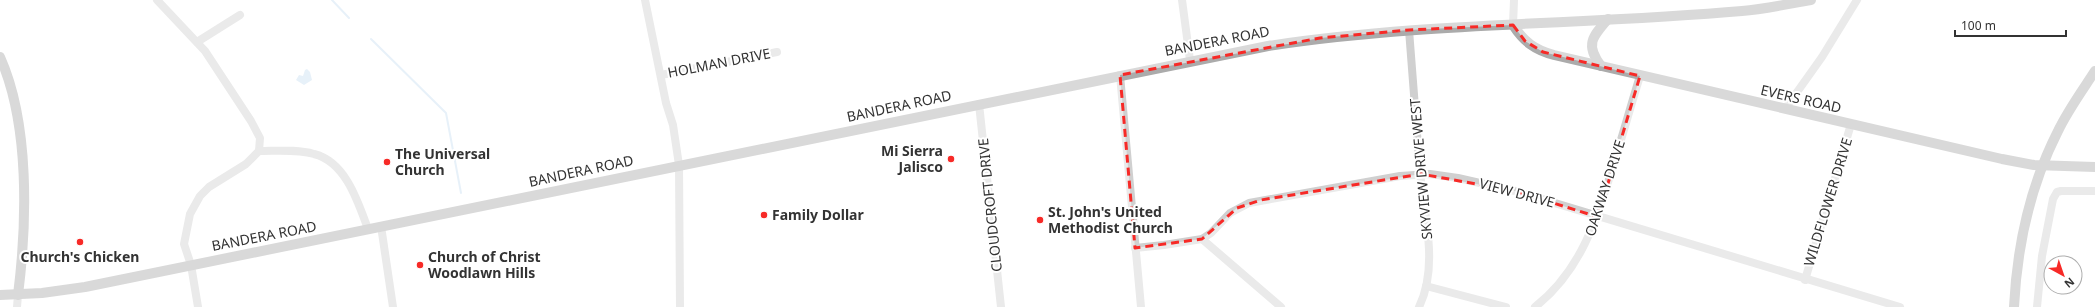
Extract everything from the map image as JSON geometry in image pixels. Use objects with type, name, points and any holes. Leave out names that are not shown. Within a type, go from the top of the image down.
[{"type":"main road","name":"BANDERA ROAD","points":[[0,295],[18,295],[85,287],[1190,60],[1283,43],[1409,30],[1744,11],[1811,0]]},
{"type":"main road","points":[[1601,66],[1593,57],[1590,48],[1597,31],[1608,19]]},
{"type":"main road","name":"EVERS ROAD","points":[[1513,25],[1521,37],[1533,47],[1554,55],[1640,76],[2002,159],[2042,165],[2095,167]]},
{"type":"main road","points":[[0,57],[8,73],[13,94],[24,163],[22,251],[18,295]]},
{"type":"main road","points":[[2014,307],[2019,251],[2033,191],[2042,165],[2058,130],[2095,71]]},
{"type":"street","points":[[157,0],[197,42],[251,121],[260,138],[259,150],[246,164],[209,187],[200,196],[195,204],[184,234],[184,244],[191,265],[198,307]]},
{"type":"street","points":[[645,0],[673,125],[679,165],[680,307]]},
{"type":"street","points":[[1182,0],[1190,60]]},
{"type":"street","points":[[1513,25],[1514,0]]},
{"type":"street","points":[[1785,109],[1822,57],[1857,0]]},
{"type":"street","points":[[197,42],[240,15]]},
{"type":"street","name":"SKYVIEW DRIVE WEST","points":[[1409,30],[1420,174],[1427,225],[1428,263],[1426,286],[1418,307]]},
{"type":"street","name":"HOLMAN DRIVE","points":[[661,75],[777,52]]},
{"type":"street","points":[[1120,75],[1141,307]]},
{"type":"street","name":"OAKWAY DRIVE","points":[[1535,307],[1551,293],[1577,259],[1588,241],[1598,217],[1640,76]]},
{"type":"street","name":"CLOUDCROFT DRIVE","points":[[979,104],[1001,307]]},
{"type":"street","name":"WILDFLOWER DRIVE","points":[[1805,280],[1851,124]]},
{"type":"street","points":[[259,150],[313,154],[329,161],[350,186],[368,229]]},
{"type":"street","name":"VIEW DRIVE","points":[[1135,248],[1164,246],[1202,239],[1211,233],[1234,211],[1249,203],[1420,174],[1458,178],[1515,191],[1805,280],[1900,307]]},
{"type":"street","points":[[2037,307],[2045,238],[2053,199],[2057,192],[2095,191]]},
{"type":"street","points":[[381,226],[393,307]]},
{"type":"street","points":[[1202,239],[1280,307]]},
{"type":"street","points":[[1426,286],[1506,307]]},
{"type":"street","points":[[17,307],[18,295]]},
{"type":"highlighted area","points":[[1513,25],[1525,41],[1543,52],[1640,76],[1598,217],[1515,191],[1421,174],[1261,200],[1237,208],[1202,239],[1135,248],[1120,75],[1320,38],[1409,30]]},
{"type":"water","points":[[307,69],[310,72],[312,80],[304,85],[296,80],[299,75],[303,76],[305,70]]},
{"type":"waterway","points":[[332,0],[349,18]]},
{"type":"waterway","points":[[371,39],[446,113],[461,193]]},
{"type":"place","name":"Mi Sierra Jalisco","points":[[951,159]]},
{"type":"place","name":"The Universal Church","points":[[387,162]]},
{"type":"place","name":"Family Dollar","points":[[764,215]]},
{"type":"place","name":"St. John's United Methodist Church","points":[[1040,220]]},
{"type":"place","name":"Church's Chicken","points":[[80,242]]},
{"type":"place","name":"Church of Christ Woodlawn Hills","points":[[420,265]]}]
